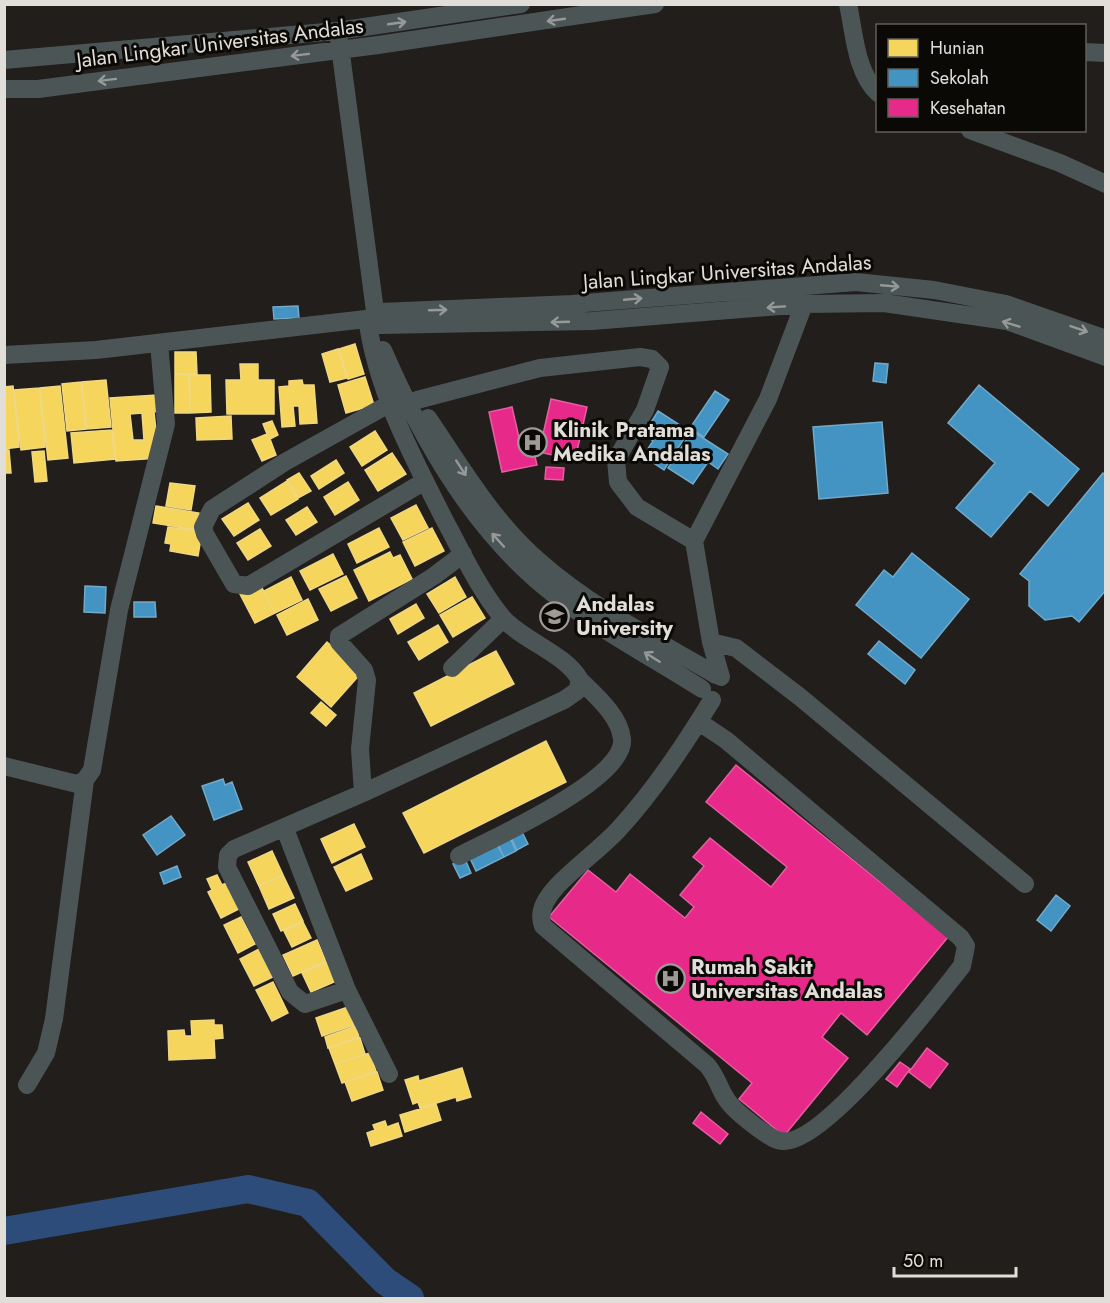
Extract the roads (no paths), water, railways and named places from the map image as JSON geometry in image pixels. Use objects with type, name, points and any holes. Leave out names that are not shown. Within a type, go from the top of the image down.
[{"type":"street","name":"Jalan Lingkar Universitas Andalas","points":[[4,60],[337,31],[521,4]]},
{"type":"street","name":"Jalan Lingkar Universitas Andalas","points":[[4,90],[38,89],[341,50],[596,10],[655,4]]},
{"type":"street","points":[[848,4],[860,60],[872,88],[876,91]]},
{"type":"street","points":[[337,31],[375,321],[405,400],[446,469],[495,538],[555,595],[707,694]]},
{"type":"street","points":[[1086,52],[1106,53]]},
{"type":"street","points":[[975,132],[1060,163],[1106,184]]},
{"type":"street","name":"Jalan Lingkar Universitas Andalas","points":[[375,321],[856,282],[916,288],[1006,304],[1106,339]]},
{"type":"street","points":[[916,288],[917,308]]},
{"type":"street","points":[[708,293],[711,311]]},
{"type":"street","name":"Jalan Lingkar Universitas Andalas","points":[[375,321],[592,321],[804,304],[884,303],[1007,321],[1106,357]]},
{"type":"street","points":[[719,676],[694,541],[768,399],[804,304]]},
{"type":"street","points":[[4,356],[96,350],[375,321]]},
{"type":"street","points":[[375,321],[417,400],[476,490],[538,561],[588,599],[719,676]]},
{"type":"street","points":[[375,321],[371,344],[389,404],[463,554],[503,619],[549,652],[580,680],[605,705],[622,738],[622,750],[612,765],[556,806],[459,856]]},
{"type":"street","points":[[27,1085],[46,1053],[54,1019],[85,780],[92,770],[119,610],[166,424],[159,343]]},
{"type":"street","points":[[417,400],[540,368],[640,357],[652,359],[660,367],[645,410],[616,460],[618,482],[637,507],[694,541]]},
{"type":"street","points":[[389,404],[285,462],[212,508],[203,527],[206,534],[234,584],[248,586],[425,481]]},
{"type":"street","points":[[363,793],[360,749],[367,680],[364,670],[339,642],[339,636],[434,576],[463,554]]},
{"type":"street","points":[[452,668],[503,619]]},
{"type":"street","points":[[711,642],[736,648],[800,697],[1024,885]]},
{"type":"street","points":[[699,722],[726,740],[961,938],[966,946],[962,966],[862,1086],[813,1129],[790,1141],[779,1142],[769,1136],[729,1103],[718,1077],[707,1065],[543,926],[540,917],[542,909],[556,887],[618,830],[660,779],[699,722],[707,694],[706,679],[719,676]]},
{"type":"street","points":[[347,990],[316,1002],[305,1004],[300,1002],[285,984],[227,867],[228,855],[234,849],[285,829],[564,700],[577,691],[580,680]]},
{"type":"street","points":[[4,766],[77,784],[85,780]]},
{"type":"street","points":[[285,829],[347,990],[389,1074]]},
{"type":"waterway","points":[[4,1231],[248,1189],[308,1203],[385,1281],[410,1298]]},
{"type":"place","name":"Klinik Pratama Medika Andalas","points":[[532,442]]},
{"type":"place","name":"Andalas University","points":[[555,616]]},
{"type":"place","name":"Rumah Sakit Universitas Andalas","points":[[670,979]]}]
